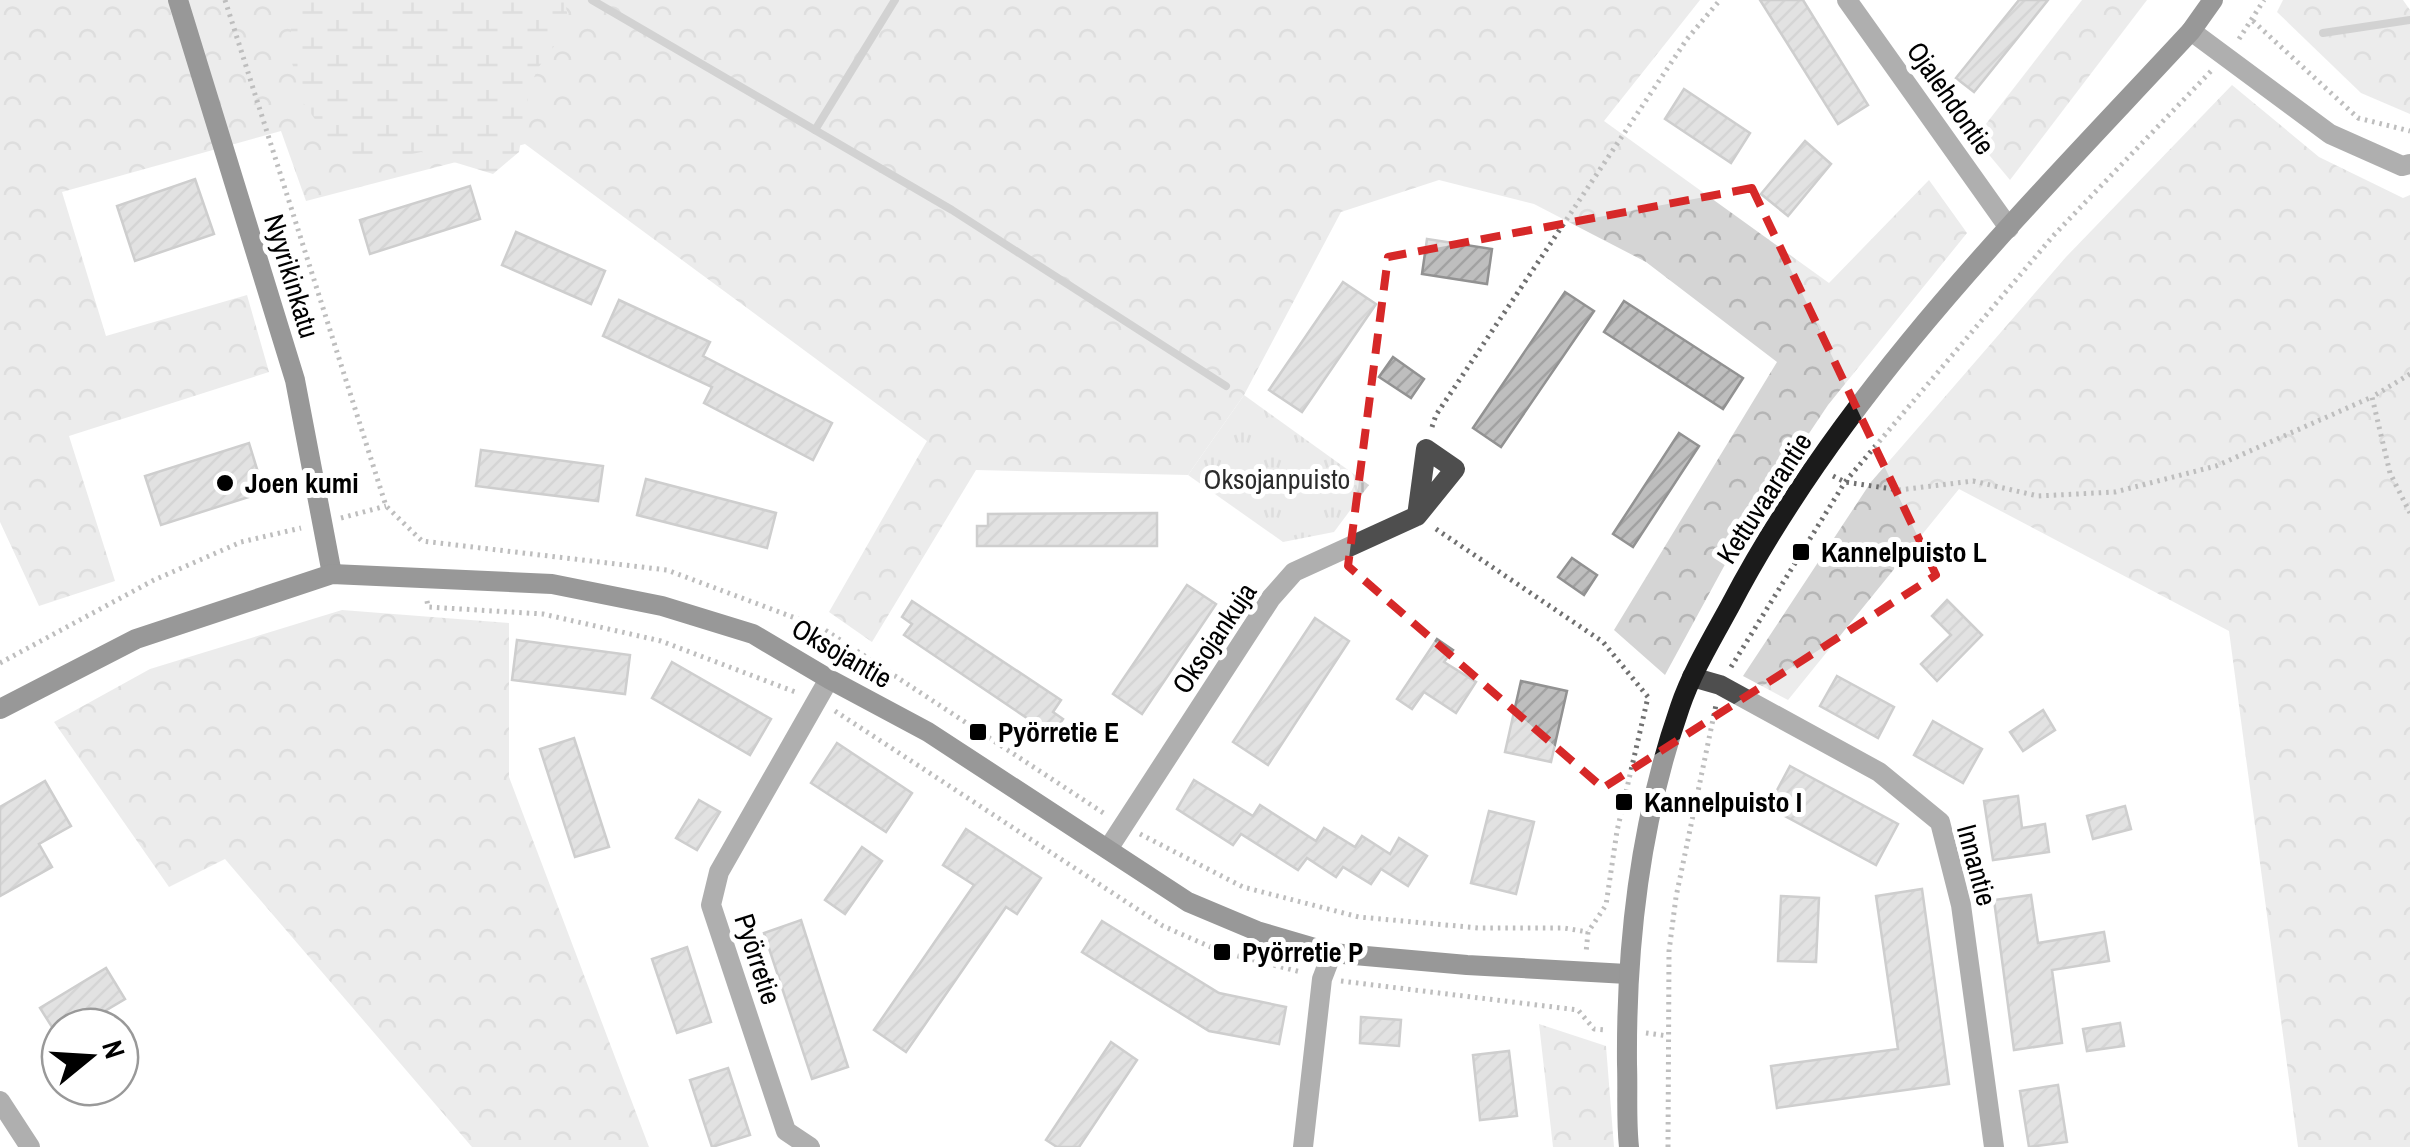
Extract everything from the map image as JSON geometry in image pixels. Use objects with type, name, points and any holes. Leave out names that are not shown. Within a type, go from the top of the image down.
[{"type":"street","name":"Nyyrikinkatu","points":[[178,0],[295,380],[332,574]]},
{"type":"street","name":"Ojalehdontie","points":[[1848,0],[2009,228]]},
{"type":"street","name":"Kettuvaarantie","points":[[1629,1147],[1628,974],[1646,835],[1680,707],[1692,677],[1758,552],[1814,466],[1902,352],[2009,228],[2191,31],[2213,0]]},
{"type":"street","points":[[2191,31],[2330,134],[2402,166],[2410,164]]},
{"type":"street","name":"Oksojankuja","points":[[1108,849],[1272,598],[1294,572],[1417,516],[1455,469],[1426,449]]},
{"type":"street","points":[[1417,516],[1426,449]]},
{"type":"street","name":"Oksojantie","points":[[0,709],[136,639],[332,574],[552,584],[662,606],[754,634],[928,732],[1188,902],[1257,931],[1332,953],[1628,974]]},
{"type":"street","name":"Innantie","points":[[1692,677],[1720,685],[1879,772],[1940,822],[1961,905],[1994,1147]]},
{"type":"street","name":"Pyörretie","points":[[810,1147],[786,1131],[711,905],[720,872],[829,679]]},
{"type":"street","points":[[1303,1147],[1322,979],[1332,953]]},
{"type":"street","points":[[0,1101],[30,1147]]},
{"type":"path","points":[[225,0],[386,506],[422,541],[667,570],[822,628],[1124,826],[1243,887],[1359,918],[1588,932]]},
{"type":"path","points":[[1426,449],[1436,414],[1688,40],[1720,0]]},
{"type":"path","points":[[1668,1147],[1669,968],[1674,910],[1720,685],[1845,482],[2053,236],[2226,55],[2264,0]]},
{"type":"path","points":[[2253,21],[2358,118],[2410,132]]},
{"type":"path","points":[[1814,466],[1845,482],[1899,490],[1973,480],[2038,496],[2115,492],[2216,466],[2372,397],[2410,374]]},
{"type":"path","points":[[2372,397],[2390,472],[2410,513]]},
{"type":"path","points":[[0,663],[154,580],[241,542],[386,506]]},
{"type":"path","points":[[1417,516],[1603,642],[1648,697],[1606,905],[1588,932],[1584,972]]},
{"type":"highlighted area","points":[[1752,188],[1936,575],[1603,788],[1348,566],[1388,257]]},
{"type":"green space","points":[[0,0],[1700,0],[1604,121],[1829,283],[1929,180],[1967,233],[1828,405],[1741,535],[1665,675],[1614,630],[1777,362],[1646,262],[1534,204],[1439,180],[1341,212],[1244,395],[1188,475],[976,470],[872,642],[829,612],[927,441],[525,144],[306,201],[281,131],[62,192],[106,336],[247,295],[269,372],[69,436],[115,581],[39,606],[0,522]]},
{"type":"green space","points":[[292,0],[565,0],[569,26],[538,68],[530,87],[519,152],[493,174],[421,152],[350,168],[304,104],[290,56]]},
{"type":"green space","points":[[2082,0],[2147,0],[2010,180],[1975,138]]},
{"type":"green space","points":[[2283,0],[2403,0],[2410,10],[2410,114],[2361,93],[2277,12]]},
{"type":"green space","points":[[2232,85],[2319,157],[2403,198],[2410,195],[2410,1147],[2298,1147],[2229,631],[1959,489],[1788,700],[1743,676],[1871,482],[2066,257]]},
{"type":"green space","name":"Oksojanpuisto","points":[[1244,395],[1369,485],[1334,532],[1283,542],[1188,475]]},
{"type":"green space","points":[[342,610],[509,623],[509,777],[649,1147],[472,1147],[225,859],[169,887],[54,722],[150,669]]},
{"type":"green space","points":[[1539,1024],[1606,1046],[1614,1147],[1553,1147]]},
{"type":"building","points":[[1760,0],[1803,0],[1868,105],[1838,124]]},
{"type":"building","points":[[2019,0],[2048,0],[1974,92],[1956,78]]},
{"type":"building","points":[[1684,89],[1750,133],[1731,163],[1665,119]]},
{"type":"building","points":[[1805,141],[1831,164],[1788,216],[1761,194]]},
{"type":"building","points":[[195,179],[214,234],[135,261],[117,206]]},
{"type":"building","points":[[470,186],[480,219],[370,254],[360,220]]},
{"type":"building","points":[[516,232],[605,271],[591,304],[502,265]]},
{"type":"building","points":[[1427,239],[1492,249],[1487,284],[1422,274]]},
{"type":"building","points":[[1343,282],[1376,304],[1302,412],[1269,390]]},
{"type":"building","points":[[1565,292],[1594,311],[1501,447],[1473,428]]},
{"type":"building","points":[[619,300],[710,342],[703,356],[832,423],[813,460],[704,403],[712,387],[603,336]]},
{"type":"building","points":[[1624,301],[1743,378],[1723,409],[1604,332]]},
{"type":"building","points":[[1393,357],[1424,379],[1411,398],[1379,377]]},
{"type":"building","points":[[1679,433],[1699,446],[1633,547],[1613,534]]},
{"type":"building","points":[[249,443],[264,492],[161,525],[145,476]]},
{"type":"building","points":[[481,450],[603,466],[598,501],[476,486]]},
{"type":"building","points":[[646,479],[776,513],[767,548],[637,515]]},
{"type":"building","points":[[1157,513],[1157,546],[977,546],[977,526],[988,526],[988,514]]},
{"type":"building","points":[[1572,558],[1597,575],[1584,595],[1558,577]]},
{"type":"building","points":[[1187,585],[1216,604],[1142,714],[1113,694]]},
{"type":"building","points":[[1947,600],[1982,635],[1937,681],[1921,664],[1951,635],[1932,616]]},
{"type":"building","points":[[912,601],[1061,700],[1053,712],[1063,719],[1052,735],[904,635],[912,624],[902,617]]},
{"type":"building","points":[[1315,618],[1349,641],[1268,765],[1233,742]]},
{"type":"building","points":[[1437,639],[1453,650],[1444,662],[1476,682],[1456,713],[1424,692],[1412,709],[1397,699]]},
{"type":"building","points":[[517,640],[630,655],[625,694],[512,680]]},
{"type":"building","points":[[672,662],[771,719],[750,755],[652,698]]},
{"type":"building","points":[[1837,676],[1894,707],[1878,738],[1820,706]]},
{"type":"building","points":[[1521,681],[1567,691],[1551,762],[1505,752]]},
{"type":"building","points":[[2043,710],[2055,730],[2023,751],[2010,732]]},
{"type":"building","points":[[1933,721],[1982,749],[1963,783],[1914,755]]},
{"type":"building","points":[[574,738],[609,847],[575,857],[540,749]]},
{"type":"building","points":[[837,743],[912,793],[886,832],[811,783]]},
{"type":"building","points":[[1790,766],[1898,824],[1876,865],[1768,807]]},
{"type":"building","points":[[1194,780],[1253,816],[1260,805],[1316,841],[1324,828],[1355,847],[1362,836],[1390,854],[1399,838],[1427,856],[1408,886],[1381,869],[1371,884],[1343,867],[1336,877],[1307,858],[1298,870],[1241,834],[1233,845],[1177,809]]},
{"type":"building","points":[[45,781],[71,826],[39,844],[52,867],[0,896],[0,807]]},
{"type":"building","points":[[2018,796],[2022,828],[2045,824],[2049,852],[1993,860],[1984,801]]},
{"type":"building","points":[[699,800],[720,812],[697,850],[676,838]]},
{"type":"building","points":[[2125,806],[2131,829],[2093,839],[2087,816]]},
{"type":"building","points":[[1489,811],[1534,822],[1516,894],[1471,883]]},
{"type":"building","points":[[966,829],[1041,878],[1017,914],[1006,907],[906,1052],[874,1030],[974,885],[943,865]]},
{"type":"building","points":[[862,847],[882,861],[845,914],[825,900]]},
{"type":"building","points":[[1922,889],[1949,1084],[1777,1108],[1771,1066],[1898,1049],[1876,896]]},
{"type":"building","points":[[2031,895],[2038,943],[2104,932],[2109,961],[2052,970],[2062,1043],[2014,1050],[1994,900]]},
{"type":"building","points":[[1781,896],[1819,898],[1816,962],[1778,961]]},
{"type":"building","points":[[801,920],[848,1067],[812,1079],[764,933]]},
{"type":"building","points":[[1102,921],[1219,993],[1286,1007],[1279,1044],[1209,1031],[1082,952]]},
{"type":"building","points":[[687,947],[711,1022],[677,1033],[652,959]]},
{"type":"building","points":[[106,968],[125,999],[112,1007],[42,1007]]},
{"type":"building","points":[[1361,1017],[1401,1020],[1399,1046],[1360,1043]]},
{"type":"building","points":[[2120,1023],[2124,1046],[2087,1051],[2083,1029]]},
{"type":"building","points":[[1111,1042],[1137,1060],[1079,1147],[1057,1147],[1046,1140]]},
{"type":"building","points":[[1509,1051],[1517,1116],[1480,1120],[1473,1055]]},
{"type":"building","points":[[728,1068],[750,1135],[712,1147],[690,1080]]},
{"type":"building","points":[[2058,1085],[2067,1142],[2029,1147],[2020,1091]]},
{"type":"waterway","points":[[592,0],[952,210],[1226,386]]},
{"type":"waterway","points":[[815,130],[895,0]]},
{"type":"waterway","points":[[2323,33],[2410,20]]},
{"type":"place","name":"Joen kumi","points":[[225,483]]},
{"type":"place","name":"Kannelpuisto L","points":[[1801,552]]},
{"type":"place","name":"Pyörretie E","points":[[978,732]]},
{"type":"place","name":"Kannelpuisto I","points":[[1624,802]]},
{"type":"place","name":"Pyörretie P","points":[[1222,952]]}]
